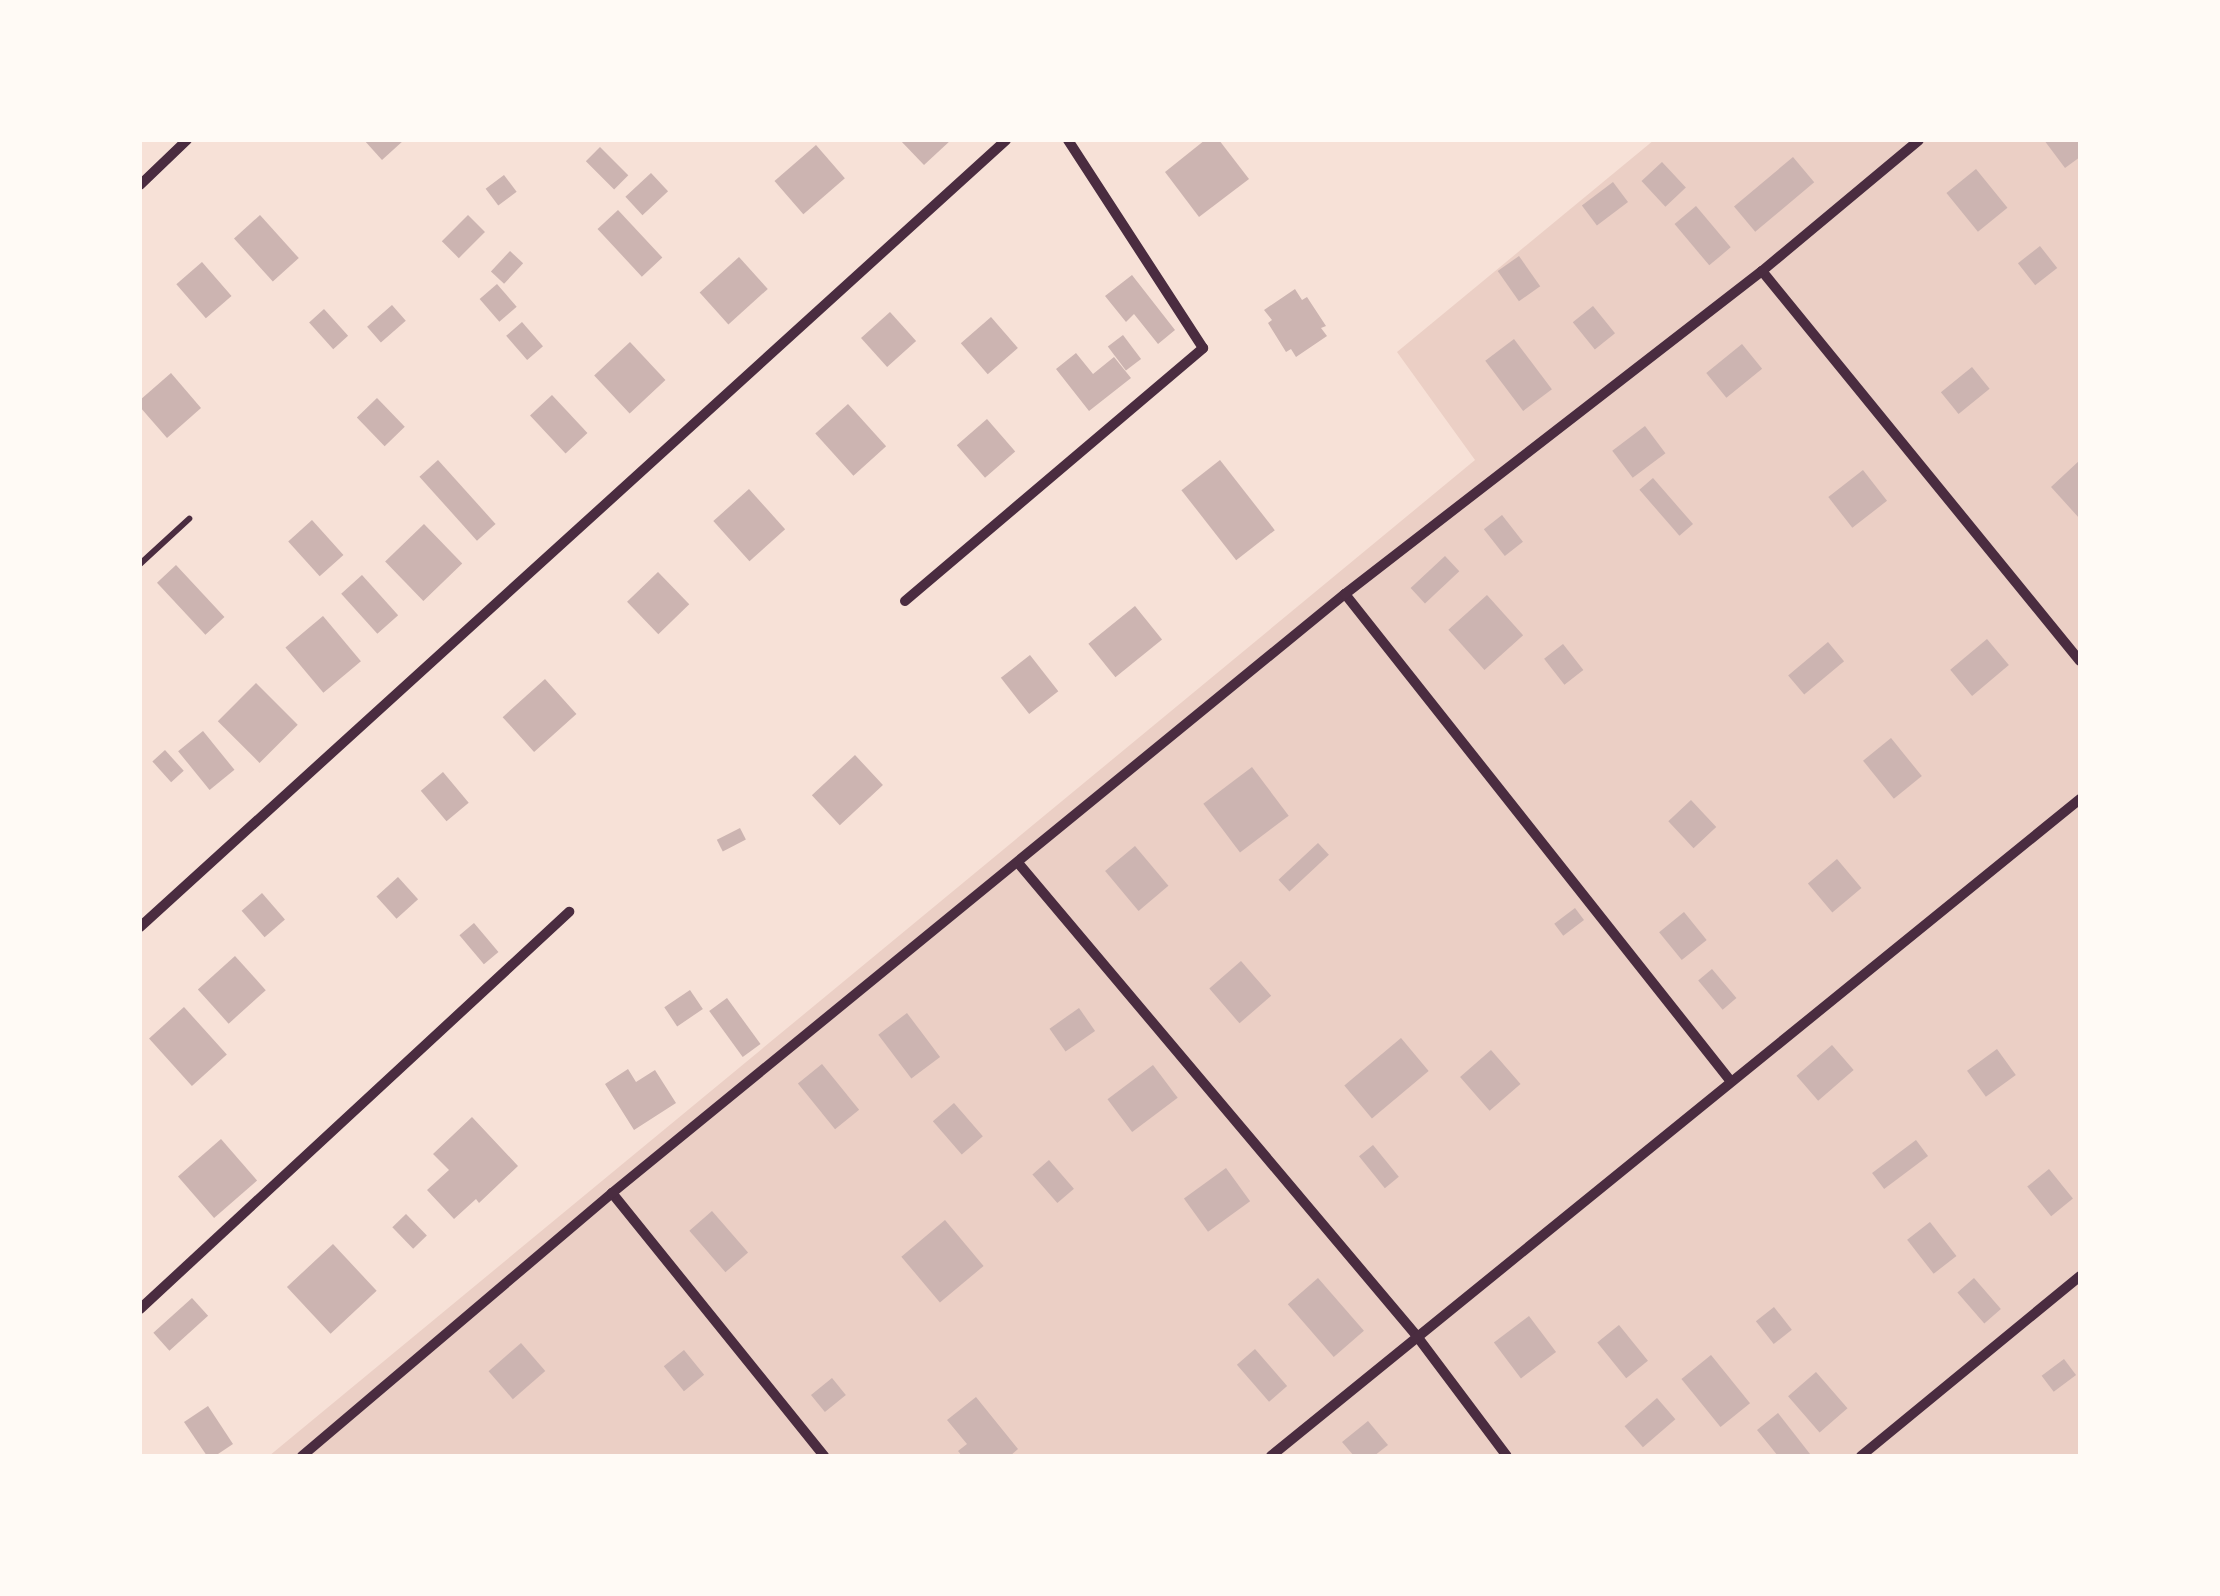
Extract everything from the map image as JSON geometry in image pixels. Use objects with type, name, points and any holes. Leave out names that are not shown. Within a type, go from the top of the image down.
[{"type":"street","points":[[140,184],[188,140]]},
{"type":"street","points":[[140,928],[1006,140]]},
{"type":"street","points":[[905,601],[1202,348],[1068,140]]},
{"type":"street","points":[[302,1456],[612,1194],[1020,864],[1344,594],[1762,271],[1918,140]]},
{"type":"street","points":[[1762,271],[2080,662]]},
{"type":"street","points":[[1344,594],[1729,1080]]},
{"type":"street","points":[[1271,1456],[1729,1080],[2080,799]]},
{"type":"street","points":[[1020,864],[1416,1336],[1507,1456]]},
{"type":"street","points":[[140,1309],[569,912]]},
{"type":"street","points":[[612,1194],[824,1456]]},
{"type":"street","points":[[1861,1456],[2080,1276]]},
{"type":"lane","points":[[140,564],[190,520]]},
{"type":"shaded area","points":[[1654,140],[2080,140],[2080,1456],[269,1456],[1475,460],[1397,352]]},
{"type":"building","points":[[364,140],[404,140],[382,160]]},
{"type":"building","points":[[900,140],[951,140],[924,165]]},
{"type":"building","points":[[1205,140],[1219,140],[1249,179],[1199,217],[1165,172]]},
{"type":"building","points":[[2044,140],[2080,140],[2080,157],[2065,168]]},
{"type":"building","points":[[816,145],[845,178],[803,214],[774,181]]},
{"type":"building","points":[[600,147],[628,175],[614,189],[586,161]]},
{"type":"building","points":[[1793,157],[1814,182],[1755,232],[1734,206]]},
{"type":"building","points":[[1662,162],[1686,188],[1665,207],[1642,181]]},
{"type":"building","points":[[1976,169],[2007,208],[1978,232],[1946,193]]},
{"type":"building","points":[[651,173],[668,191],[642,215],[625,197]]},
{"type":"building","points":[[504,175],[517,192],[498,206],[486,189]]},
{"type":"building","points":[[1613,182],[1628,202],[1597,225],[1582,205]]},
{"type":"building","points":[[1696,206],[1731,247],[1709,265],[1675,224]]},
{"type":"building","points":[[618,210],[662,258],[642,277],[598,229]]},
{"type":"building","points":[[260,215],[299,258],[273,282],[234,238]]},
{"type":"building","points":[[468,215],[485,232],[459,258],[442,241]]},
{"type":"building","points":[[2040,246],[2057,268],[2035,285],[2018,263]]},
{"type":"building","points":[[510,251],[523,263],[504,284],[491,271]]},
{"type":"building","points":[[1519,256],[1540,286],[1519,301],[1498,271]]},
{"type":"building","points":[[739,257],[768,289],[728,324],[700,292]]},
{"type":"building","points":[[202,262],[232,296],[206,318],[176,284]]},
{"type":"building","points":[[1132,275],[1175,330],[1158,344],[1134,314],[1126,322],[1105,296]]},
{"type":"building","points":[[497,284],[517,307],[499,322],[480,299]]},
{"type":"building","points":[[1295,289],[1302,300],[1307,297],[1326,326],[1321,328],[1327,336],[1296,357],[1291,349],[1286,352],[1264,310]]},
{"type":"building","points":[[392,305],[406,321],[381,342],[367,327]]},
{"type":"building","points":[[1593,306],[1615,333],[1595,350],[1573,322]]},
{"type":"building","points":[[324,309],[348,336],[333,349],[309,322]]},
{"type":"building","points":[[890,312],[916,341],[887,367],[861,338]]},
{"type":"building","points":[[991,317],[1018,348],[988,374],[961,343]]},
{"type":"building","points":[[522,322],[543,346],[527,360],[506,336]]},
{"type":"building","points":[[1123,335],[1141,359],[1126,370],[1108,346]]},
{"type":"building","points":[[1514,339],[1552,389],[1523,411],[1485,361]]},
{"type":"building","points":[[630,342],[665,380],[630,413],[594,375]]},
{"type":"building","points":[[1742,344],[1762,369],[1726,398],[1706,373]]},
{"type":"building","points":[[1076,353],[1093,374],[1114,357],[1131,378],[1089,411],[1056,369]]},
{"type":"building","points":[[1972,367],[1990,389],[1959,414],[1941,392]]},
{"type":"building","points":[[171,373],[201,408],[167,438],[140,407],[140,400]]},
{"type":"building","points":[[552,395],[587,433],[566,453],[530,415]]},
{"type":"building","points":[[377,398],[405,427],[385,446],[357,417]]},
{"type":"building","points":[[848,404],[886,446],[853,476],[815,433]]},
{"type":"building","points":[[987,419],[1015,451],[985,478],[957,445]]},
{"type":"building","points":[[1645,426],[1665,453],[1633,478],[1612,451]]},
{"type":"building","points":[[438,460],[496,524],[477,541],[419,477]]},
{"type":"building","points":[[1220,460],[1275,530],[1236,560],[1181,490]]},
{"type":"building","points":[[2080,460],[2080,519],[2051,487]]},
{"type":"building","points":[[1863,470],[1887,501],[1852,528],[1828,497]]},
{"type":"building","points":[[1653,478],[1693,524],[1679,536],[1639,490]]},
{"type":"building","points":[[749,489],[785,529],[749,561],[713,521]]},
{"type":"building","points":[[1502,515],[1523,542],[1505,556],[1484,529]]},
{"type":"building","points":[[312,520],[343,555],[320,576],[288,541]]},
{"type":"building","points":[[424,524],[462,564],[423,601],[385,562]]},
{"type":"building","points":[[1445,556],[1459,571],[1425,603],[1411,588]]},
{"type":"building","points":[[176,565],[224,617],[205,635],[157,583]]},
{"type":"building","points":[[658,572],[689,604],[658,634],[627,602]]},
{"type":"building","points":[[362,575],[398,615],[377,634],[341,594]]},
{"type":"building","points":[[1487,595],[1523,635],[1484,670],[1448,630]]},
{"type":"building","points":[[1135,606],[1162,639],[1115,677],[1088,644]]},
{"type":"building","points":[[323,616],[361,661],[323,693],[285,647]]},
{"type":"building","points":[[1987,639],[2009,665],[1972,696],[1950,670]]},
{"type":"building","points":[[1828,642],[1844,661],[1804,695],[1788,675]]},
{"type":"building","points":[[1563,644],[1583,670],[1564,685],[1544,659]]},
{"type":"building","points":[[1030,655],[1058,691],[1029,714],[1001,678]]},
{"type":"building","points":[[545,679],[576,714],[534,752],[503,717]]},
{"type":"building","points":[[256,683],[298,725],[260,763],[218,721]]},
{"type":"building","points":[[203,731],[234,770],[210,790],[178,751]]},
{"type":"building","points":[[1891,738],[1922,776],[1894,799],[1863,761]]},
{"type":"building","points":[[165,750],[184,771],[171,782],[152,761]]},
{"type":"building","points":[[855,755],[883,785],[840,825],[812,795]]},
{"type":"building","points":[[1252,767],[1289,816],[1240,852],[1203,804]]},
{"type":"building","points":[[443,772],[469,803],[446,821],[421,791]]},
{"type":"building","points":[[1691,800],[1716,827],[1694,848],[1668,821]]},
{"type":"building","points":[[740,828],[746,840],[723,851],[717,840]]},
{"type":"building","points":[[1318,843],[1329,855],[1289,892],[1279,880]]},
{"type":"building","points":[[1135,846],[1168,886],[1139,911],[1105,871]]},
{"type":"building","points":[[1837,859],[1861,888],[1832,913],[1808,883]]},
{"type":"building","points":[[398,877],[418,899],[397,919],[376,896]]},
{"type":"building","points":[[262,893],[285,919],[265,937],[242,911]]},
{"type":"building","points":[[1575,908],[1584,920],[1563,936],[1554,924]]},
{"type":"building","points":[[1684,912],[1707,940],[1682,960],[1659,932]]},
{"type":"building","points":[[474,923],[498,952],[484,964],[459,935]]},
{"type":"building","points":[[235,956],[266,990],[229,1024],[198,989]]},
{"type":"building","points":[[1241,961],[1271,996],[1239,1023],[1209,989]]},
{"type":"building","points":[[1712,969],[1736,998],[1723,1010],[1698,981]]},
{"type":"building","points":[[690,990],[703,1009],[677,1026],[664,1007]]},
{"type":"building","points":[[727,998],[761,1044],[743,1057],[709,1011]]},
{"type":"building","points":[[184,1007],[227,1055],[192,1086],[149,1038]]},
{"type":"building","points":[[1079,1008],[1095,1031],[1066,1052],[1050,1029]]},
{"type":"building","points":[[907,1013],[940,1057],[911,1079],[878,1035]]},
{"type":"building","points":[[1401,1038],[1429,1071],[1372,1119],[1344,1086]]},
{"type":"building","points":[[1832,1045],[1854,1070],[1818,1101],[1797,1076]]},
{"type":"building","points":[[1997,1049],[2016,1075],[1986,1097],[1967,1071]]},
{"type":"building","points":[[1491,1050],[1521,1084],[1490,1111],[1460,1077]]},
{"type":"building","points":[[822,1064],[859,1110],[835,1129],[798,1084]]},
{"type":"building","points":[[1153,1065],[1178,1098],[1132,1132],[1107,1099]]},
{"type":"building","points":[[628,1069],[636,1082],[655,1070],[676,1103],[634,1130],[605,1084]]},
{"type":"building","points":[[954,1103],[983,1136],[962,1155],[933,1121]]},
{"type":"building","points":[[472,1117],[518,1166],[479,1203],[476,1199],[454,1219],[427,1190],[449,1170],[433,1154]]},
{"type":"building","points":[[221,1139],[257,1181],[214,1218],[178,1176]]},
{"type":"building","points":[[1916,1140],[1928,1156],[1884,1189],[1872,1173]]},
{"type":"building","points":[[1373,1145],[1399,1177],[1385,1188],[1359,1156]]},
{"type":"building","points":[[1049,1160],[1074,1189],[1057,1203],[1032,1174]]},
{"type":"building","points":[[1226,1168],[1250,1201],[1208,1232],[1184,1199]]},
{"type":"building","points":[[2049,1169],[2073,1199],[2051,1216],[2027,1187]]},
{"type":"building","points":[[712,1211],[748,1253],[725,1272],[689,1231]]},
{"type":"building","points":[[406,1214],[427,1236],[413,1249],[392,1227]]},
{"type":"building","points":[[945,1220],[984,1266],[940,1303],[901,1257]]},
{"type":"building","points":[[1930,1222],[1956,1256],[1934,1274],[1907,1240]]},
{"type":"building","points":[[333,1244],[377,1291],[331,1334],[287,1287]]},
{"type":"building","points":[[1318,1278],[1364,1331],[1334,1357],[1288,1304]]},
{"type":"building","points":[[1974,1278],[2001,1309],[1984,1323],[1957,1292]]},
{"type":"building","points":[[192,1298],[208,1316],[169,1351],[153,1333]]},
{"type":"building","points":[[1774,1307],[1792,1330],[1774,1344],[1756,1321]]},
{"type":"building","points":[[1529,1316],[1556,1352],[1521,1378],[1494,1342]]},
{"type":"building","points":[[1619,1325],[1648,1361],[1626,1378],[1597,1343]]},
{"type":"building","points":[[521,1343],[545,1371],[513,1399],[489,1371]]},
{"type":"building","points":[[1255,1349],[1287,1386],[1269,1402],[1237,1365]]},
{"type":"building","points":[[684,1350],[704,1375],[684,1391],[664,1366]]},
{"type":"building","points":[[1711,1355],[1750,1403],[1720,1427],[1681,1379]]},
{"type":"building","points":[[2064,1359],[2076,1375],[2054,1392],[2042,1376]]},
{"type":"building","points":[[1816,1372],[1847,1408],[1820,1433],[1788,1396]]},
{"type":"building","points":[[832,1378],[846,1395],[825,1412],[811,1395]]},
{"type":"building","points":[[976,1397],[1018,1449],[1010,1456],[962,1456],[958,1451],[967,1444],[947,1420]]},
{"type":"building","points":[[1657,1398],[1675,1419],[1643,1447],[1625,1426]]},
{"type":"building","points":[[208,1406],[233,1444],[215,1456],[207,1456],[184,1422]]},
{"type":"building","points":[[1778,1413],[1810,1454],[1778,1456],[1757,1430]]},
{"type":"building","points":[[1368,1421],[1388,1445],[1374,1456],[1354,1456],[1342,1442]]}]
